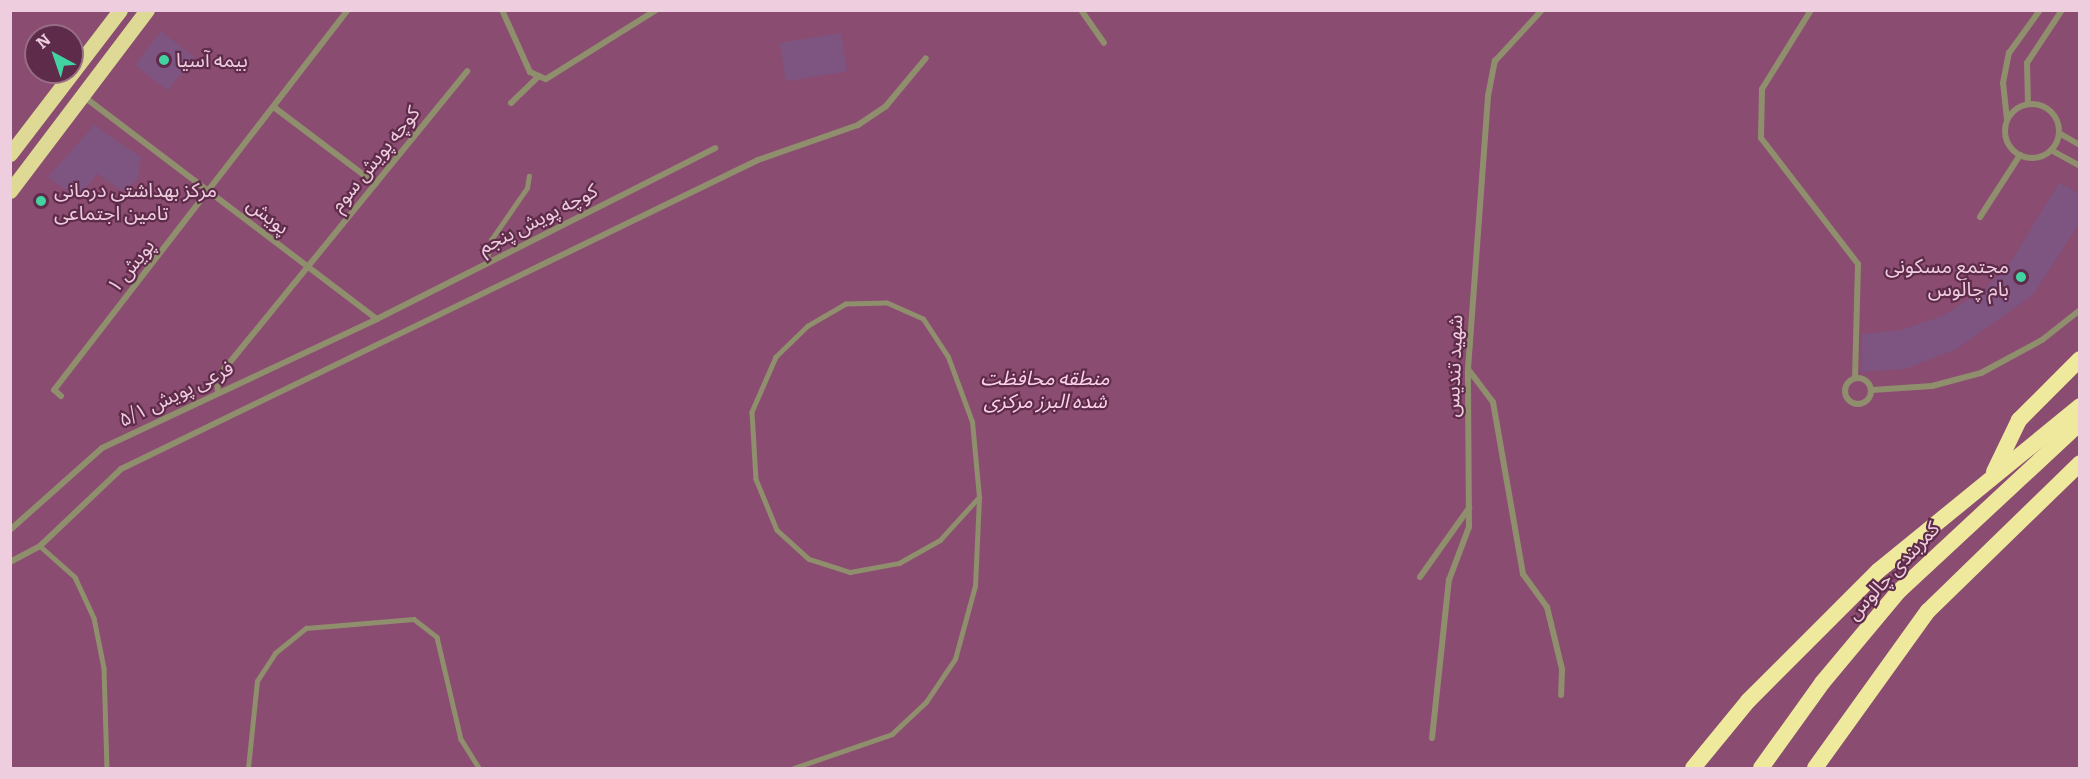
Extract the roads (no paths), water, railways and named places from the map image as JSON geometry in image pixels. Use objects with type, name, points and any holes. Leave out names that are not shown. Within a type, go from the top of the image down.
[{"type":"highway","points":[[1978,514],[1993,474],[2019,420],[2079,360]]},
{"type":"highway","points":[[1694,768],[1748,701],[1838,609],[1993,474],[2079,406]]},
{"type":"highway","name":"کمربندی چالوس","points":[[1761,768],[1840,659],[1978,514],[2079,423]]},
{"type":"highway","points":[[1815,768],[1928,611],[2079,463]]},
{"type":"main road","points":[[10,154],[120,10]]},
{"type":"main road","points":[[10,191],[147,10]]},
{"type":"street","name":"پویش ۱","points":[[61,396],[54,390],[210,193],[348,10]]},
{"type":"street","points":[[502,10],[530,72],[546,79],[656,10]]},
{"type":"street","points":[[1081,10],[1104,43]]},
{"type":"street","name":"شهید تندیس","points":[[1432,738],[1449,580],[1469,527],[1468,369],[1488,96],[1496,61],[1542,10]]},
{"type":"street","points":[[1811,10],[1762,89],[1761,138],[1858,264],[1856,378],[1845,390],[1850,402],[1866,402],[1872,390]]},
{"type":"street","points":[[2040,10],[2010,53],[2003,83],[2007,120],[2005,136],[2020,155],[2036,158],[2050,150],[2059,133]]},
{"type":"street","points":[[2028,104],[2027,63],[2062,10]]},
{"type":"street","points":[[10,562],[40,546],[121,469],[758,160],[858,124],[886,106],[926,58]]},
{"type":"street","name":"کوچه پویش سوم","points":[[218,392],[217,378],[309,268],[467,71]]},
{"type":"street","points":[[511,103],[539,76]]},
{"type":"street","name":"پویش","points":[[83,96],[377,319]]},
{"type":"street","points":[[2007,120],[2028,104]]},
{"type":"street","points":[[2028,104],[2050,111],[2059,133],[2079,145]]},
{"type":"street","points":[[275,108],[376,184]]},
{"type":"street","name":"کوچه پویش پنجم","points":[[377,319],[715,148]]},
{"type":"street","points":[[2050,150],[2079,166]]},
{"type":"street","points":[[1980,217],[2020,155]]},
{"type":"street","points":[[1872,390],[1932,386],[1981,374],[2042,340],[2079,310]]},
{"type":"street","name":"فرعی پویش ۵/۱","points":[[10,530],[102,448],[377,319]]},
{"type":"street","points":[[1468,369],[1492,402],[1523,574],[1547,608],[1562,669],[1561,695]]},
{"type":"street","points":[[1856,378],[1868,382],[1872,390]]},
{"type":"street","points":[[1420,577],[1469,507]]},
{"type":"lane","points":[[486,264],[491,240],[529,176]]},
{"type":"lane","points":[[794,768],[892,734],[926,702],[956,659],[975,586],[980,497],[972,422],[948,357],[922,319],[887,303],[846,304],[808,326],[776,357],[752,412],[756,479],[777,530],[809,559],[850,572],[899,563],[940,540],[980,497]]},
{"type":"lane","points":[[40,546],[75,577],[94,618],[104,668],[107,768]]},
{"type":"lane","points":[[248,768],[257,681],[275,653],[306,628],[414,619],[437,637],[461,739],[479,768]]},
{"type":"place","name":"بیمه آسیا","points":[[164,60]]},
{"type":"place","name":"مرکز بهداشتی درمانی تامین اجتماعی","points":[[41,201]]},
{"type":"place","name":"مجتمع مسکونی بام چالوس","points":[[2021,277]]},
{"type":"park label","name":"منطقه محافظت شده البرز مرکزی","points":[[1045,390]]}]
